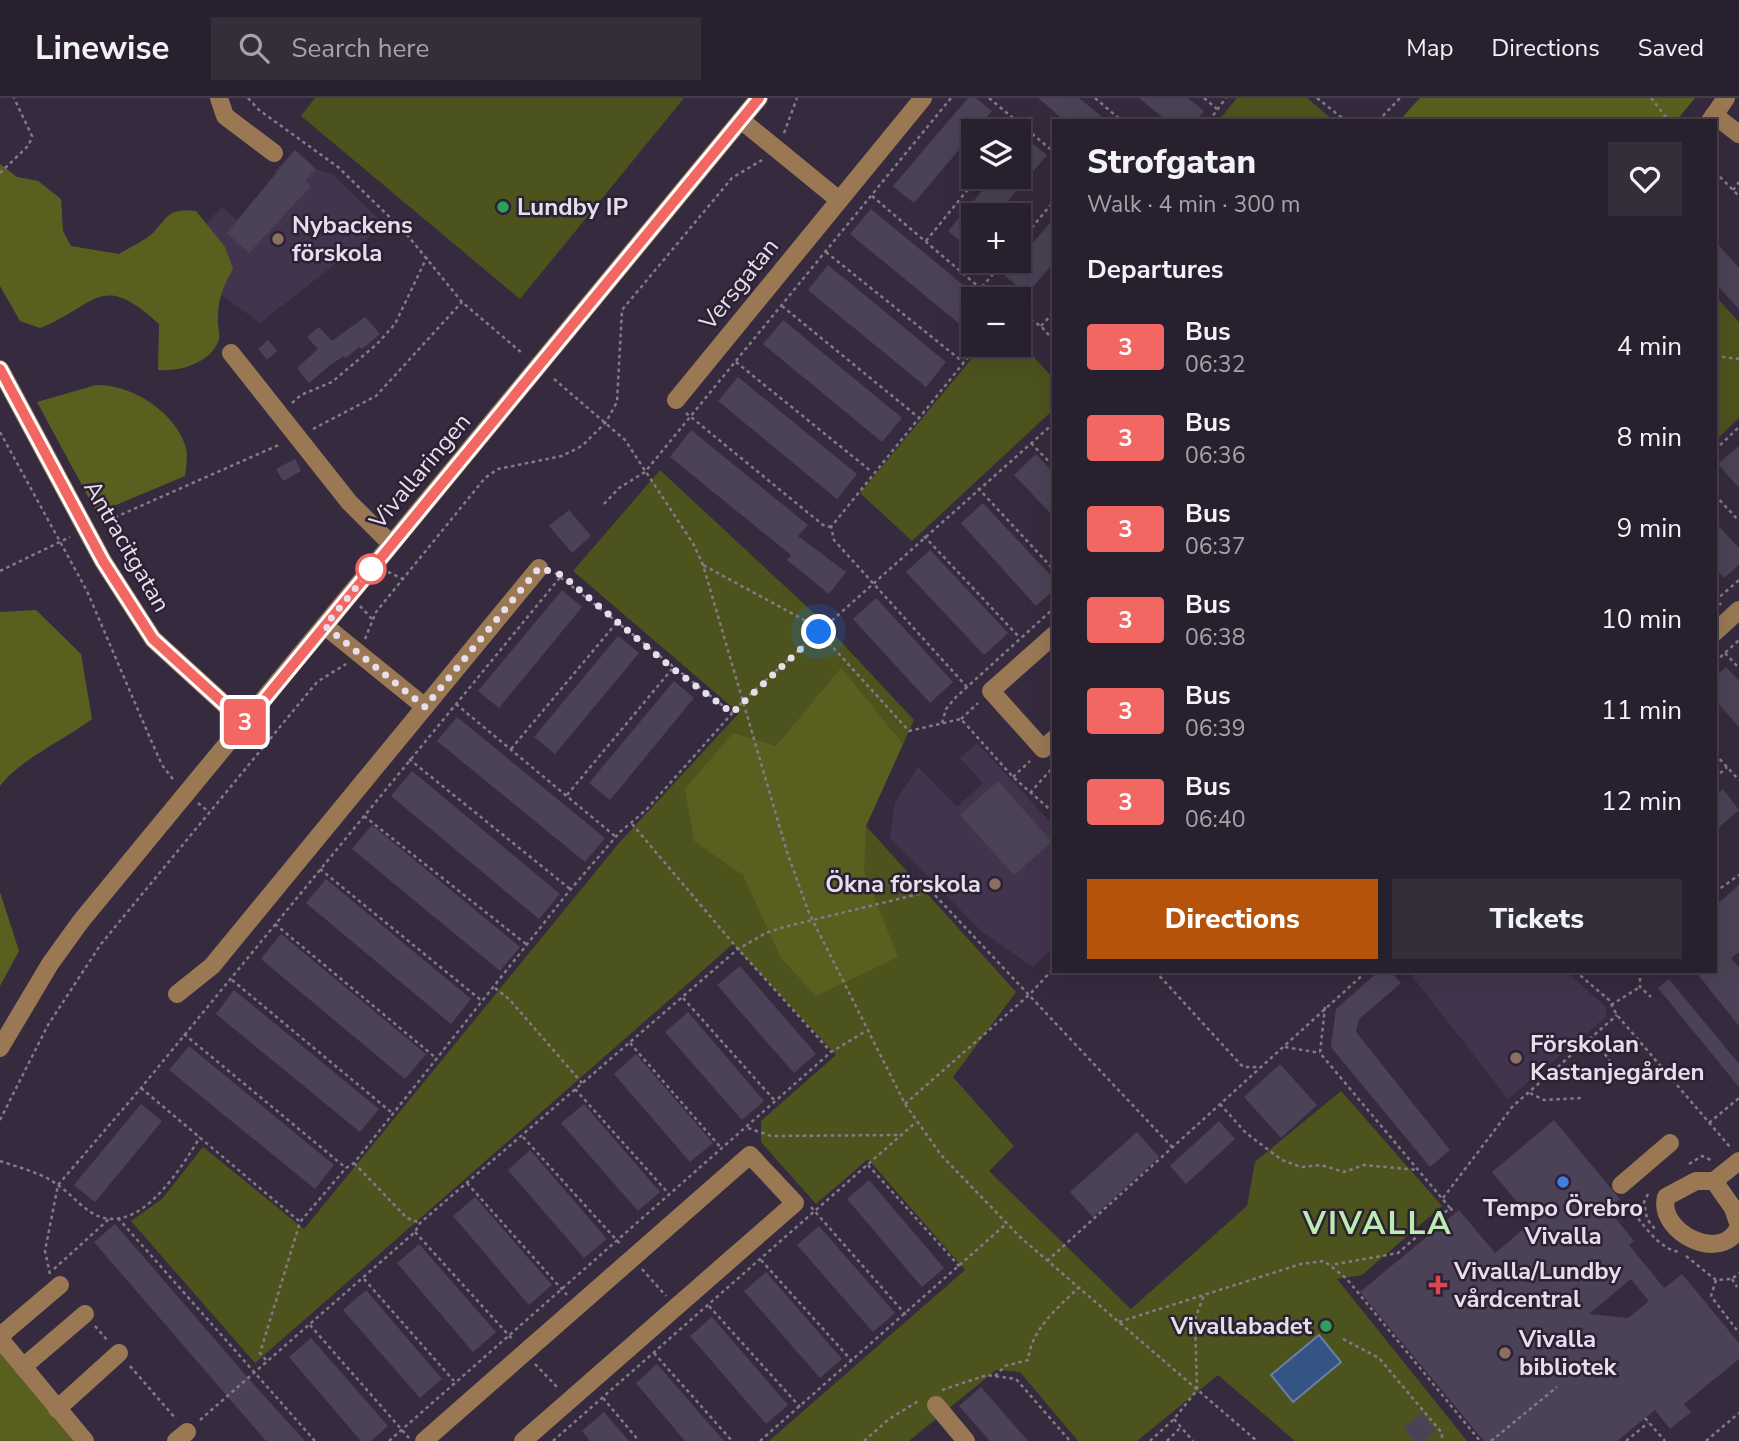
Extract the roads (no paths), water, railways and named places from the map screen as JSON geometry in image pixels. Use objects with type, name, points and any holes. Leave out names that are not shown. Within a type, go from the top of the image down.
[{"type":"street","points":[[219,98],[225,116],[274,153]]},
{"type":"street","name":"Vivallaringen","points":[[0,1048],[50,964],[81,921],[759,98]]},
{"type":"street","name":"Versgatan","points":[[676,400],[923,98]]},
{"type":"street","points":[[1712,118],[1726,98]]},
{"type":"street","points":[[741,120],[839,200]]},
{"type":"street","points":[[1717,121],[1739,134]]},
{"type":"street","points":[[231,353],[349,502],[391,544]]},
{"type":"street","name":"Antracitgatan","points":[[0,369],[103,561],[153,639],[245,723]]},
{"type":"street","points":[[177,994],[212,966],[539,568]]},
{"type":"street","points":[[1717,630],[1739,610]]},
{"type":"street","points":[[325,626],[425,707]]},
{"type":"street","points":[[1048,744],[991,691],[1052,637]]},
{"type":"street","points":[[1621,1185],[1670,1143]]},
{"type":"street","points":[[1714,1181],[1734,1154]]},
{"type":"street","points":[[424,1441],[750,1155],[794,1203],[523,1441]]},
{"type":"street","points":[[55,1279],[0,1338],[85,1441]]},
{"type":"street","points":[[23,1367],[85,1314]]},
{"type":"street","points":[[57,1409],[119,1353]]},
{"type":"street","points":[[936,1405],[966,1441]]},
{"type":"water","points":[[1319,1335],[1341,1362],[1293,1402],[1271,1375]]},
{"type":"place","name":"Lundby IP","points":[[503,207]]},
{"type":"place","name":"Nybackens förskola","points":[[278,239]]},
{"type":"place","name":"Ökna förskola","points":[[995,884]]},
{"type":"place","name":"Förskolan Kastanjegården","points":[[1516,1058]]},
{"type":"place","name":"Tempo Örebro Vivalla","points":[[1563,1182]]},
{"type":"place","name":"Vivalla/Lundby vårdcentral","points":[[1438,1285]]},
{"type":"place","name":"Vivallabadet","points":[[1326,1326]]},
{"type":"place","name":"Vivalla bibliotek","points":[[1505,1353]]},
{"type":"district","name":"VIVALLA","points":[[1378,1223]]}]
